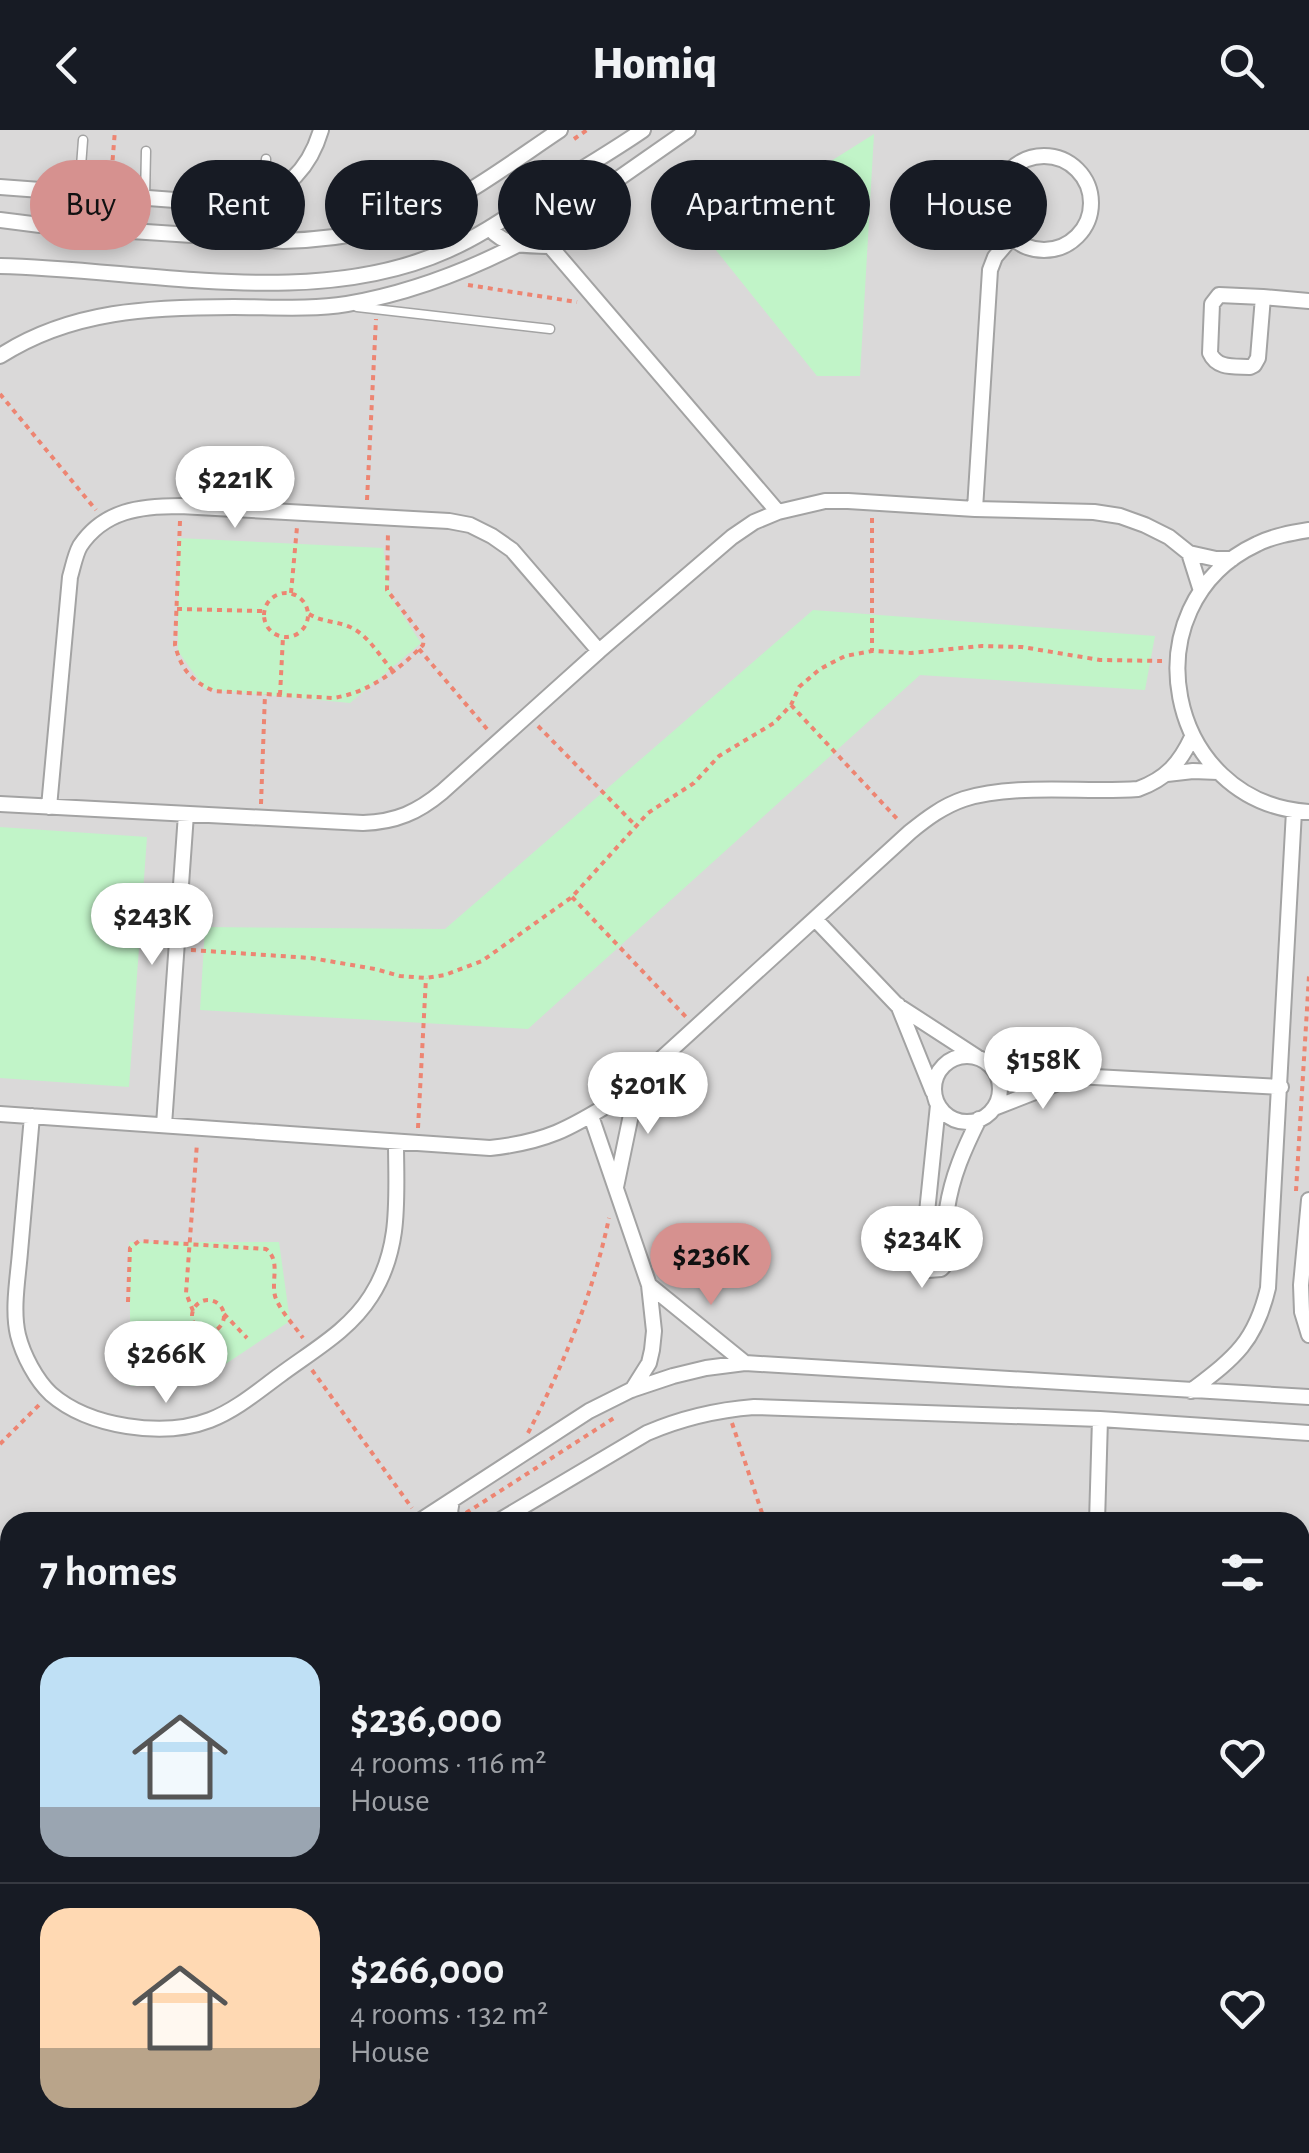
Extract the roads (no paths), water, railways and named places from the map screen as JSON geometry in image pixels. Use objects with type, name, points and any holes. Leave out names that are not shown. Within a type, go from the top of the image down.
[{"type":"street","points":[[305,166],[320,130]]},
{"type":"street","points":[[0,220],[320,240],[393,226],[427,213],[460,196],[560,130]]},
{"type":"street","points":[[596,160],[644,130]]},
{"type":"street","points":[[631,170],[688,130]]},
{"type":"street","points":[[1041,156],[1074,165],[1091,194],[1090,216],[1078,236],[1048,250],[1025,247],[1012,238],[1001,223],[996,201],[1010,170],[1041,156]]},
{"type":"street","points":[[0,187],[30,189]]},
{"type":"street","points":[[0,266],[288,283],[394,268],[445,252],[498,224]]},
{"type":"street","points":[[490,229],[498,237]]},
{"type":"street","points":[[0,356],[54,328],[96,316],[138,310],[343,305],[392,296],[474,267],[504,250]]},
{"type":"street","points":[[553,250],[778,512]]},
{"type":"street","points":[[975,509],[990,270],[1001,250]]},
{"type":"street","points":[[234,307],[235,282]]},
{"type":"street","points":[[1262,297],[1257,362],[1250,367],[1216,362],[1210,353],[1214,298],[1224,295],[1262,297],[1309,301]]},
{"type":"street","points":[[0,804],[363,823],[406,816],[426,806],[732,537],[778,512],[825,501],[1094,512],[1145,524],[1190,553],[1232,559]]},
{"type":"street","points":[[49,807],[70,577],[79,548],[98,526],[123,511],[180,506],[470,525],[512,550],[598,651]]},
{"type":"street","points":[[1191,1391],[1234,1356],[1251,1336],[1268,1288],[1302,812],[1266,804],[1218,772],[1192,737],[1180,700],[1176,662],[1184,625],[1201,591],[1232,559],[1282,534],[1309,530]]},
{"type":"street","points":[[1190,553],[1201,591]]},
{"type":"street","points":[[0,1114],[490,1148],[526,1144],[560,1133],[616,1100],[933,814],[960,800],[989,792],[1138,789],[1168,774],[1183,757],[1192,737]]},
{"type":"street","points":[[1168,774],[1218,772]]},
{"type":"street","points":[[164,1126],[186,814]]},
{"type":"street","points":[[815,918],[897,1005],[982,1060],[998,1078],[1000,1088],[994,1108]]},
{"type":"street","points":[[897,1005],[936,1099],[946,1114],[956,1120],[979,1119],[994,1108],[1076,1076]]},
{"type":"street","points":[[979,1119],[955,1171],[945,1225],[950,1259],[942,1269],[928,1270],[919,1264],[915,1250],[926,1222],[934,1083],[938,1072],[955,1058],[1032,1064],[1076,1076],[1281,1087]]},
{"type":"street","points":[[616,1188],[639,1078]]},
{"type":"street","points":[[32,1116],[16,1301],[18,1334],[30,1366],[51,1394],[110,1423],[143,1428],[176,1428],[209,1420],[236,1406],[350,1322],[371,1296],[387,1264],[396,1230],[396,1142]]},
{"type":"street","points":[[591,1116],[649,1286],[652,1350],[649,1363],[632,1390]]},
{"type":"street","points":[[1302,1202],[1302,1312],[1309,1335]]},
{"type":"street","points":[[926,1222],[945,1225]]},
{"type":"street","points":[[649,1286],[745,1363]]},
{"type":"street","points":[[435,1512],[589,1411],[632,1390],[706,1368],[745,1363],[1309,1398]]},
{"type":"street","points":[[514,1512],[647,1433],[673,1422],[728,1409],[1100,1419],[1309,1433]]},
{"type":"street","points":[[1096,1512],[1100,1419]]},
{"type":"street","points":[[450,1512],[452,1500]]},
{"type":"lane","points":[[81,160],[82,140]]},
{"type":"lane","points":[[146,151],[146,160]]},
{"type":"lane","points":[[343,305],[550,329]]}]
